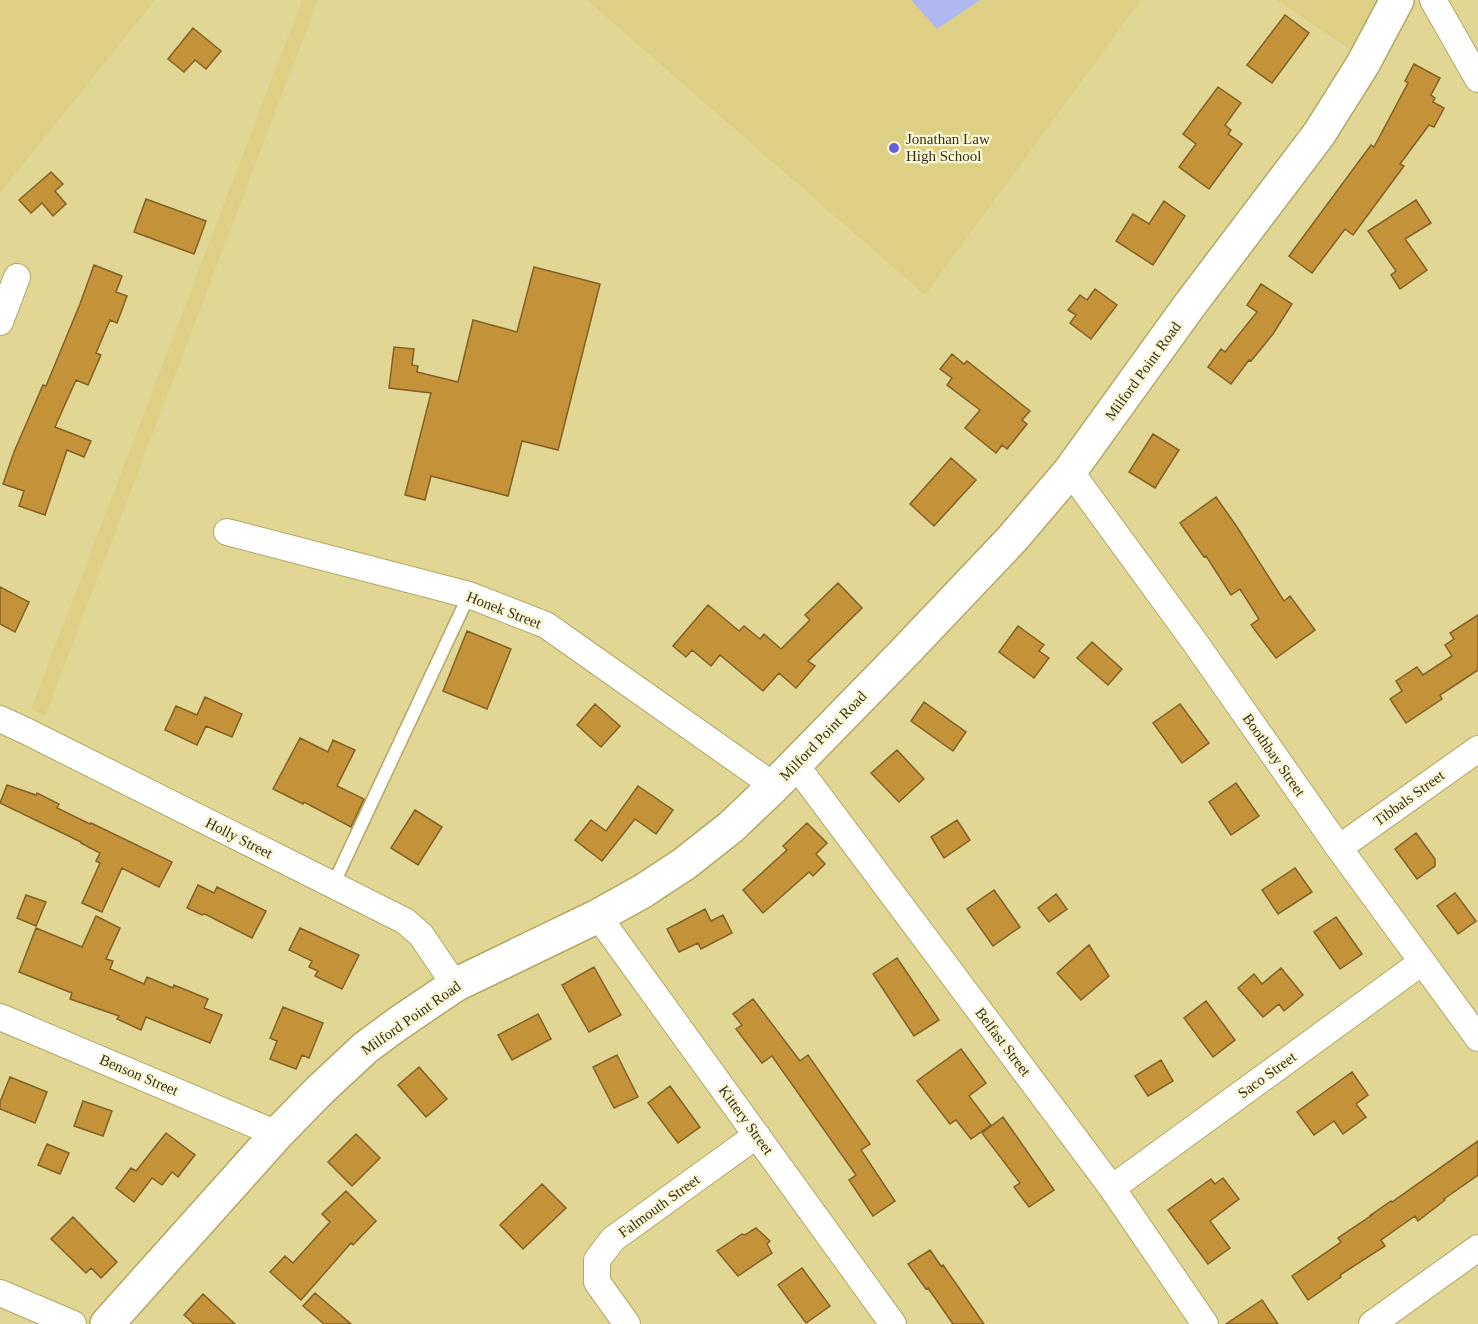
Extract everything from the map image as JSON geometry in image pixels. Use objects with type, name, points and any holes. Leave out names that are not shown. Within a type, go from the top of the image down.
[{"type":"main road","name":"Milford Point Road","points":[[107,1324],[277,1134],[365,1048],[455,985],[598,916],[643,891],[684,864],[731,827],[902,655],[1012,539],[1070,471],[1319,134],[1363,64],[1397,0]]},
{"type":"street","points":[[1433,0],[1478,79]]},
{"type":"street","points":[[0,322],[17,278]]},
{"type":"street","name":"Boothbay Street","points":[[1070,471],[1194,641],[1339,848],[1478,1038]]},
{"type":"street","name":"Honek Street","points":[[227,532],[469,595],[546,625],[785,775]]},
{"type":"street","name":"Holly Street","points":[[0,719],[405,921],[421,935],[455,985]]},
{"type":"street","name":"Tibbals Street","points":[[1339,848],[1478,749]]},
{"type":"street","name":"Belfast Street","points":[[785,775],[1112,1188],[1205,1324]]},
{"type":"street","name":"Kittery Street","points":[[598,916],[893,1324]]},
{"type":"street","name":"Saco Street","points":[[1112,1188],[1422,962]]},
{"type":"street","name":"Benson Street","points":[[0,1017],[277,1134]]},
{"type":"street","name":"Falmouth Street","points":[[627,1324],[597,1282],[597,1260],[613,1239],[757,1135]]},
{"type":"street","points":[[1372,1324],[1478,1248]]},
{"type":"street","points":[[0,1293],[73,1324]]},
{"type":"lane","points":[[333,885],[469,595]]},
{"type":"shaded area","points":[[0,0],[155,0],[0,193]]},
{"type":"shaded area","points":[[302,0],[318,0],[45,716],[31,709]]},
{"type":"shaded area","name":"Jonathan Law High School","points":[[587,0],[1141,0],[925,295]]},
{"type":"shaded area","points":[[911,0],[980,0],[937,29]]},
{"type":"shaded area","points":[[1277,0],[1379,0],[1352,51]]},
{"type":"building","points":[[1285,15],[1309,33],[1272,83],[1247,65]]},
{"type":"building","points":[[193,28],[221,51],[206,69],[195,60],[184,72],[168,59]]},
{"type":"building","points":[[1414,64],[1440,78],[1431,95],[1435,98],[1433,102],[1444,108],[1434,127],[1429,125],[1400,164],[1404,166],[1353,235],[1345,229],[1312,273],[1289,256],[1371,145],[1374,147],[1408,83],[1405,81]]},
{"type":"building","points":[[1218,87],[1241,103],[1225,125],[1231,130],[1228,134],[1242,144],[1209,189],[1179,167],[1196,144],[1183,134]]},
{"type":"building","points":[[51,172],[63,184],[55,191],[66,204],[53,216],[42,203],[31,213],[19,200]]},
{"type":"building","points":[[146,199],[206,221],[194,254],[134,232]]},
{"type":"building","points":[[1416,200],[1431,223],[1405,239],[1427,270],[1400,289],[1391,275],[1396,271],[1368,231]]},
{"type":"building","points":[[1164,201],[1185,216],[1153,265],[1116,241],[1133,214],[1149,224]]},
{"type":"building","points":[[94,265],[122,276],[116,292],[127,296],[117,323],[110,320],[96,353],[101,355],[88,385],[76,380],[55,427],[91,441],[84,457],[67,450],[45,515],[19,506],[24,491],[3,484],[14,452],[43,385],[46,386]]},
{"type":"building","points":[[534,267],[600,284],[558,450],[522,441],[508,496],[431,476],[425,500],[405,495],[431,393],[389,388],[394,347],[414,349],[412,365],[418,366],[417,372],[458,382],[473,320],[517,332]]},
{"type":"building","points":[[1261,284],[1292,304],[1273,334],[1231,384],[1208,367],[1221,349],[1225,352],[1257,312],[1247,305]]},
{"type":"building","points":[[1095,289],[1117,305],[1091,339],[1070,323],[1076,315],[1068,310],[1080,295],[1087,300]]},
{"type":"building","points":[[952,354],[964,364],[967,361],[1030,411],[1022,420],[1027,424],[1007,449],[1002,445],[996,453],[965,428],[980,410],[947,385],[952,378],[940,369]]},
{"type":"building","points":[[1153,434],[1179,450],[1155,488],[1129,472]]},
{"type":"building","points":[[951,458],[976,480],[934,526],[910,504]]},
{"type":"building","points":[[1216,497],[1284,601],[1290,596],[1315,630],[1276,658],[1251,625],[1259,619],[1240,589],[1231,595],[1206,556],[1204,557],[1180,523]]},
{"type":"building","points":[[838,583],[862,608],[808,661],[815,666],[796,688],[779,673],[763,691],[720,655],[711,666],[692,650],[686,657],[673,646],[708,605],[739,631],[744,626],[760,639],[764,634],[781,649],[810,620],[805,615]]},
{"type":"building","points":[[0,587],[29,602],[15,632],[0,624]]},
{"type":"building","points":[[1478,615],[1478,670],[1440,695],[1442,699],[1406,723],[1390,699],[1402,691],[1396,681],[1417,667],[1423,675],[1452,656],[1445,645],[1454,639],[1450,633]]},
{"type":"building","points":[[1018,626],[1044,645],[1039,651],[1049,658],[1034,678],[999,652]]},
{"type":"building","points":[[467,631],[511,649],[487,709],[443,691]]},
{"type":"building","points":[[1092,642],[1122,669],[1108,685],[1077,658]]},
{"type":"building","points":[[205,697],[242,714],[232,737],[206,726],[197,745],[165,730],[176,706],[197,715]]},
{"type":"building","points":[[924,702],[966,732],[953,751],[911,721]]},
{"type":"building","points":[[595,704],[620,726],[601,747],[577,725]]},
{"type":"building","points":[[1180,704],[1209,743],[1182,763],[1153,723]]},
{"type":"building","points":[[300,738],[328,752],[333,740],[355,750],[337,786],[364,799],[351,827],[304,802],[303,804],[273,789]]},
{"type":"building","points":[[897,750],[924,779],[899,802],[871,773]]},
{"type":"building","points":[[1236,783],[1259,816],[1231,835],[1209,802]]},
{"type":"building","points":[[7,785],[36,795],[37,793],[59,804],[57,808],[172,862],[159,887],[122,868],[102,912],[82,903],[100,863],[96,861],[100,853],[0,803]]},
{"type":"building","points":[[638,786],[673,810],[656,834],[635,819],[602,861],[575,840],[591,820],[606,831]]},
{"type":"building","points":[[415,810],[442,827],[418,865],[391,848]]},
{"type":"building","points":[[957,820],[970,840],[944,858],[931,837]]},
{"type":"building","points":[[807,823],[827,843],[816,854],[825,864],[813,876],[809,872],[763,913],[743,890],[787,850],[783,846]]},
{"type":"building","points":[[1416,833],[1435,859],[1435,866],[1417,879],[1395,849]]},
{"type":"building","points":[[1295,868],[1312,892],[1278,914],[1262,890]]},
{"type":"building","points":[[198,885],[214,893],[217,887],[266,911],[252,938],[205,914],[202,915],[187,908]]},
{"type":"building","points":[[994,890],[1020,927],[993,946],[967,909]]},
{"type":"building","points":[[1455,893],[1476,921],[1458,934],[1437,906]]},
{"type":"building","points":[[1056,894],[1067,909],[1049,922],[1038,908]]},
{"type":"building","points":[[26,895],[46,902],[36,926],[17,918]]},
{"type":"building","points":[[705,909],[711,921],[723,915],[732,933],[701,949],[698,943],[679,952],[667,929]]},
{"type":"building","points":[[96,916],[120,928],[106,959],[113,961],[110,969],[144,984],[147,977],[208,999],[204,1008],[222,1015],[210,1043],[146,1017],[141,1030],[117,1019],[119,1016],[70,999],[72,993],[19,972],[36,928],[82,947]]},
{"type":"building","points":[[1336,917],[1362,954],[1340,969],[1314,932]]},
{"type":"building","points":[[300,928],[359,955],[342,989],[315,976],[318,971],[309,967],[312,961],[289,950]]},
{"type":"building","points":[[1089,945],[1109,976],[1081,1000],[1057,973]]},
{"type":"building","points":[[897,958],[939,1020],[914,1036],[873,974]]},
{"type":"building","points":[[594,967],[621,1015],[589,1032],[562,985]]},
{"type":"building","points":[[1281,968],[1303,995],[1284,1011],[1279,1004],[1263,1017],[1238,988],[1254,974],[1262,984]]},
{"type":"building","points":[[753,999],[800,1061],[808,1055],[870,1144],[861,1150],[895,1201],[873,1216],[849,1180],[856,1175],[772,1056],[762,1063],[736,1029],[742,1025],[733,1014]]},
{"type":"building","points":[[1206,1001],[1235,1040],[1213,1057],[1184,1018]]},
{"type":"building","points":[[283,1007],[323,1023],[309,1058],[302,1055],[296,1069],[270,1059],[277,1041],[270,1038]]},
{"type":"building","points":[[538,1014],[551,1039],[512,1060],[498,1035]]},
{"type":"building","points":[[961,1049],[986,1083],[969,1096],[991,1125],[971,1139],[956,1120],[950,1124],[917,1081]]},
{"type":"building","points":[[617,1055],[638,1097],[614,1108],[593,1067]]},
{"type":"building","points":[[1161,1060],[1173,1081],[1148,1096],[1135,1076]]},
{"type":"building","points":[[419,1067],[447,1099],[426,1117],[398,1085]]},
{"type":"building","points":[[1352,1072],[1368,1095],[1356,1104],[1366,1117],[1343,1134],[1334,1121],[1314,1135],[1297,1112]]},
{"type":"building","points":[[10,1077],[47,1092],[35,1123],[0,1109],[0,1102]]},
{"type":"building","points":[[670,1086],[700,1127],[678,1143],[648,1103]]},
{"type":"building","points":[[83,1101],[112,1111],[103,1136],[74,1126]]},
{"type":"building","points":[[1003,1117],[1054,1190],[1029,1207],[1014,1187],[1020,1183],[982,1133]]},
{"type":"building","points":[[166,1133],[195,1155],[178,1177],[172,1172],[162,1185],[152,1178],[134,1202],[116,1188],[131,1168],[136,1171]]},
{"type":"building","points":[[356,1134],[380,1158],[352,1186],[328,1162]]},
{"type":"building","points":[[1478,1141],[1478,1175],[1418,1221],[1415,1216],[1381,1240],[1385,1246],[1340,1275],[1341,1277],[1308,1300],[1292,1276],[1341,1242],[1338,1238]]},
{"type":"building","points":[[47,1144],[69,1153],[60,1174],[38,1165]]},
{"type":"building","points":[[1223,1178],[1239,1199],[1210,1221],[1230,1248],[1208,1264],[1168,1210],[1211,1179],[1215,1184]]},
{"type":"building","points":[[542,1184],[566,1208],[523,1249],[500,1225]]},
{"type":"building","points":[[346,1191],[376,1221],[353,1245],[351,1243],[301,1300],[270,1272],[285,1256],[293,1263],[330,1222],[322,1214]]},
{"type":"building","points":[[73,1217],[117,1262],[101,1278],[91,1268],[86,1273],[51,1239]]},
{"type":"building","points":[[756,1228],[770,1241],[767,1244],[772,1253],[738,1276],[717,1251],[742,1234],[745,1235]]},
{"type":"building","points":[[930,1250],[984,1324],[953,1324],[928,1288],[926,1289],[908,1264]]},
{"type":"building","points":[[802,1268],[830,1306],[806,1323],[778,1285]]},
{"type":"building","points":[[315,1293],[351,1324],[324,1324],[303,1306]]},
{"type":"building","points":[[203,1294],[235,1324],[194,1324],[184,1315]]},
{"type":"building","points":[[1262,1300],[1278,1324],[1226,1324]]},
{"type":"place","name":"Jonathan Law High School","points":[[894,148]]}]
